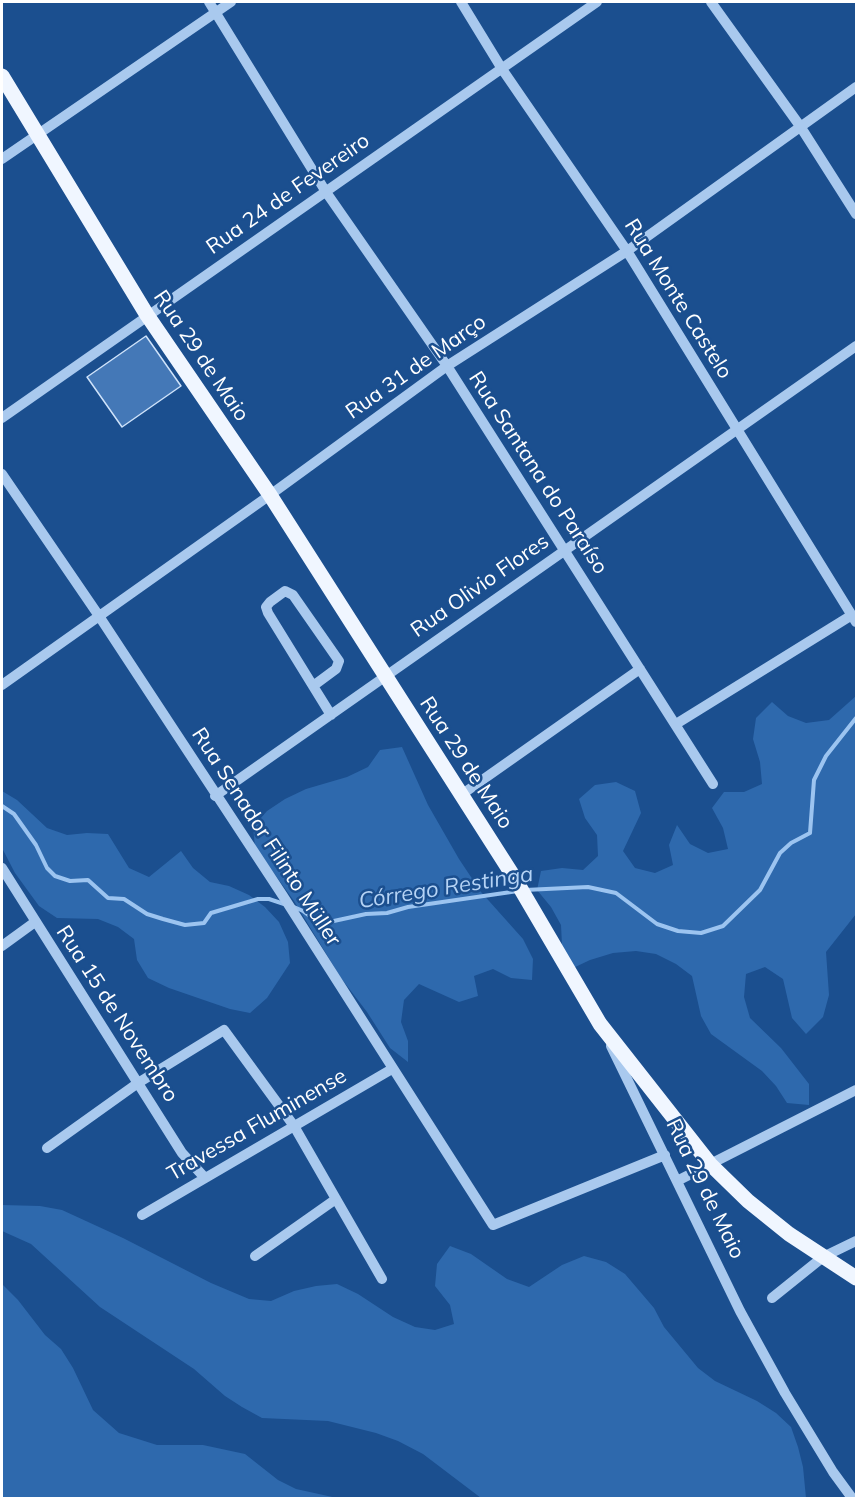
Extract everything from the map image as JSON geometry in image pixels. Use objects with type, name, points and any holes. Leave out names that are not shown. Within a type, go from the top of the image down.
[{"type":"main road","name":"Rua 29 de Maio","points":[[2,76],[147,315],[270,495],[512,874],[600,1024]]},
{"type":"main road","points":[[600,1024],[710,1164],[748,1201],[789,1234],[856,1278]]},
{"type":"street","name":"Rua Santana do Paraíso","points":[[209,2],[326,192],[447,366],[713,784]]},
{"type":"street","points":[[2,159],[231,2]]},
{"type":"street","name":"Rua Monte Castelo","points":[[460,2],[502,69],[627,251],[854,618]]},
{"type":"street","name":"Rua 24 de Fevereiro","points":[[2,418],[597,2]]},
{"type":"street","points":[[711,2],[800,126],[856,214]]},
{"type":"street","name":"Rua 31 de Março","points":[[2,685],[447,366],[627,251],[856,87]]},
{"type":"street","name":"Rua Olivio Flores","points":[[215,796],[856,346]]},
{"type":"street","name":"Rua Senador Filinto Müller","points":[[2,474],[99,616],[215,796],[283,896],[493,1225],[665,1155]]},
{"type":"street","points":[[313,686],[336,669],[339,661],[293,595],[285,591],[275,597],[266,607],[268,613],[313,686],[331,715]]},
{"type":"street","points":[[676,724],[854,618]]},
{"type":"street","points":[[461,795],[640,669]]},
{"type":"street","name":"Rua 15 de Novembro","points":[[2,868],[182,1153],[205,1178]]},
{"type":"street","points":[[2,946],[35,922]]},
{"type":"street","name":"Rua 29 de Maio","points":[[600,1024],[740,1311],[832,1472],[852,1498]]},
{"type":"street","points":[[47,1148],[138,1083],[224,1030],[294,1126],[382,1279]]},
{"type":"street","name":"Travessa Fluminense","points":[[142,1215],[392,1069]]},
{"type":"street","points":[[677,1181],[856,1090]]},
{"type":"street","points":[[255,1256],[336,1198]]},
{"type":"street","points":[[772,1298],[823,1257],[856,1241]]},
{"type":"shaded area","points":[[856,696],[856,914],[826,952],[829,995],[823,1017],[806,1034],[792,1018],[783,979],[765,967],[746,974],[744,997],[750,1018],[781,1048],[809,1084],[809,1105],[787,1103],[762,1071],[711,1034],[701,1016],[692,976],[676,964],[656,954],[636,951],[613,953],[571,969],[562,945],[561,925],[551,907],[537,890],[541,871],[562,868],[583,870],[598,856],[597,835],[585,818],[579,799],[595,785],[616,782],[635,791],[641,813],[623,851],[635,868],[655,873],[673,865],[669,845],[677,825],[690,844],[708,853],[728,849],[723,828],[712,808],[724,792],[744,792],[762,784],[760,762],[753,739],[756,718],[772,702],[788,716],[806,723],[829,720]]},
{"type":"shaded area","points":[[402,747],[428,805],[459,859],[481,892],[523,939],[533,959],[532,980],[511,978],[493,969],[474,976],[478,996],[459,1002],[419,984],[404,1000],[401,1022],[408,1041],[408,1062],[390,1048],[367,1012],[341,978],[294,901],[255,847],[253,827],[267,811],[285,799],[368,767],[380,750]]},
{"type":"shaded area","points":[[2,791],[17,800],[47,828],[67,835],[108,834],[129,868],[149,877],[181,851],[193,868],[210,882],[229,886],[249,895],[265,907],[279,922],[288,942],[290,963],[267,998],[250,1013],[230,1009],[169,988],[148,978],[137,960],[134,939],[118,927],[98,919],[57,918],[39,906],[15,873],[2,848]]},
{"type":"shaded area","points":[[2,1205],[40,1206],[62,1210],[211,1283],[249,1299],[271,1301],[294,1291],[337,1284],[358,1294],[393,1317],[415,1327],[435,1330],[454,1324],[450,1305],[435,1286],[437,1264],[450,1246],[471,1254],[507,1279],[529,1287],[562,1265],[584,1256],[606,1262],[625,1274],[654,1308],[664,1327],[698,1368],[715,1381],[757,1401],[776,1413],[791,1427],[803,1467],[806,1498],[481,1498],[423,1454],[398,1441],[328,1421],[262,1418],[242,1407],[225,1396],[194,1369],[100,1307],[31,1244],[2,1231]]},
{"type":"shaded area","points":[[2,1284],[18,1300],[45,1335],[61,1349],[73,1368],[93,1410],[119,1433],[157,1445],[203,1445],[245,1454],[278,1480],[296,1489],[337,1498],[2,1497]]},
{"type":"building","points":[[146,336],[181,386],[122,427],[87,377]]},
{"type":"waterway","name":"Córrego Restinga","points":[[525,890],[588,887],[616,893],[657,924],[678,931],[701,933],[723,926],[760,890],[780,853],[791,843],[810,833],[814,780],[826,756],[856,718]]},
{"type":"waterway","name":"Córrego Restinga","points":[[2,806],[14,814],[36,845],[47,868],[55,876],[70,881],[88,880],[108,898],[124,899],[147,914],[185,925],[204,923],[211,913],[258,899],[269,899],[284,904]]},
{"type":"waterway","name":"Córrego Restinga","points":[[294,907],[320,924],[366,914],[387,913],[408,907],[518,891]]}]
